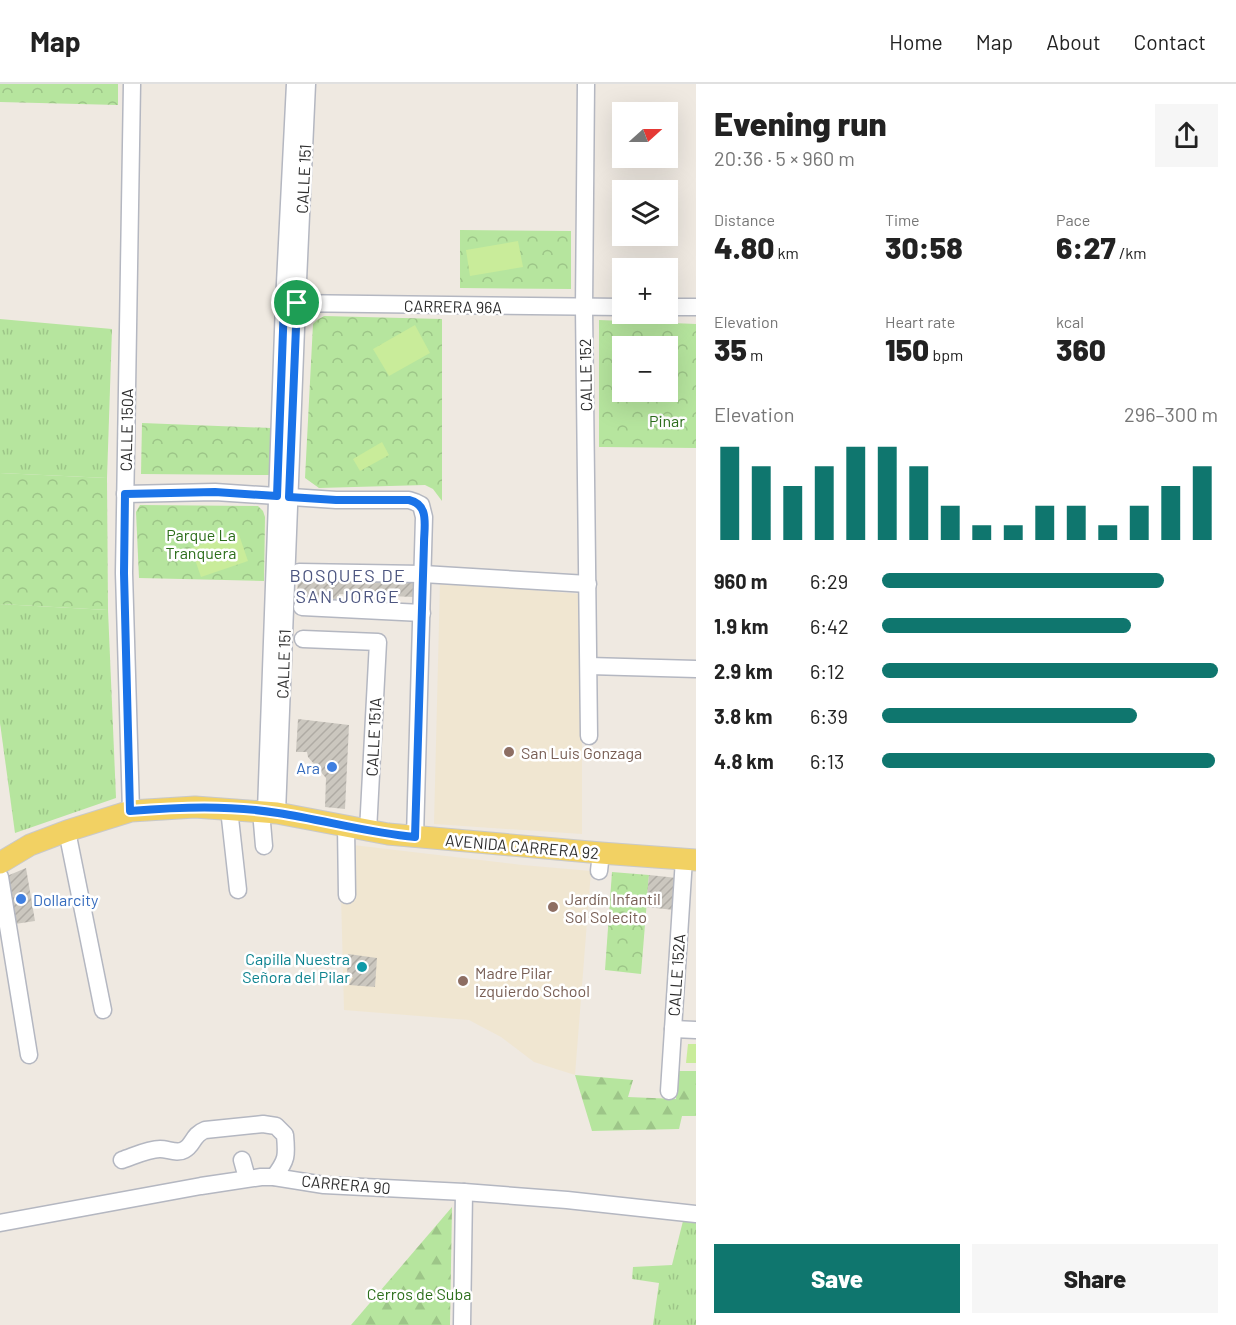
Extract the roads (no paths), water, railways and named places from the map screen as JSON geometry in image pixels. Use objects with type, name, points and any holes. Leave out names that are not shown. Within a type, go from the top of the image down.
[{"type":"main road","name":"AVENIDA CARRERA 92","points":[[0,862],[30,845],[130,811],[195,807],[268,811],[368,831],[600,862],[690,860]]},
{"type":"street","name":"CALLE 150A","points":[[130,811],[124,594],[132,84]]},
{"type":"street","name":"CALLE 151","points":[[264,846],[268,811],[283,497],[295,84]]},
{"type":"street","name":"CALLE 151","points":[[290,303],[307,84]]},
{"type":"street","name":"CALLE 152","points":[[586,84],[584,308],[589,736]]},
{"type":"street","name":"CARRERA 96A","points":[[290,303],[612,307]]},
{"type":"street","points":[[678,307],[696,307]]},
{"type":"street","points":[[125,494],[215,492],[336,500],[409,500],[421,505],[424,517],[423,574],[415,837]]},
{"type":"street","points":[[299,572],[423,574],[588,584]]},
{"type":"street","points":[[302,607],[422,613]]},
{"type":"street","name":"CALLE 151A","points":[[303,639],[378,642],[368,831]]},
{"type":"street","points":[[589,666],[696,669]]},
{"type":"street","points":[[229,808],[238,890]]},
{"type":"street","points":[[346,826],[347,895]]},
{"type":"street","points":[[67,831],[103,1010]]},
{"type":"street","name":"CALLE 152A","points":[[669,1092],[690,860]]},
{"type":"street","points":[[0,877],[29,1055]]},
{"type":"street","points":[[673,1029],[696,1030]]},
{"type":"street","points":[[122,1160],[159,1149],[177,1152],[184,1150],[198,1132],[205,1130],[263,1124],[276,1126],[285,1135],[287,1151],[284,1163],[274,1177]]},
{"type":"street","points":[[242,1160],[247,1178]]},
{"type":"street","name":"CARRERA 90","points":[[0,1223],[247,1178],[274,1177],[335,1186],[464,1192],[696,1214]]},
{"type":"street","points":[[462,1325],[464,1192]]},
{"type":"place","name":"San Luis Gonzaga","points":[[509,752]]},
{"type":"place","name":"Ara","points":[[332,767]]},
{"type":"place","name":"Dollarcity","points":[[21,899]]},
{"type":"place","name":"Jardín Infantil Sol Solecito","points":[[553,907]]},
{"type":"place","name":"Capilla Nuestra Señora del Pilar","points":[[362,967]]},
{"type":"place","name":"Madre Pilar Izquierdo School","points":[[463,981]]},
{"type":"district","name":"BOSQUES DE SAN JORGE","points":[[348,585]]},
{"type":"park label","name":"Pinar","points":[[667,420]]},
{"type":"park label","name":"Parque La Tranquera","points":[[201,543]]},
{"type":"park label","name":"Cerros de Suba","points":[[419,1293]]}]
